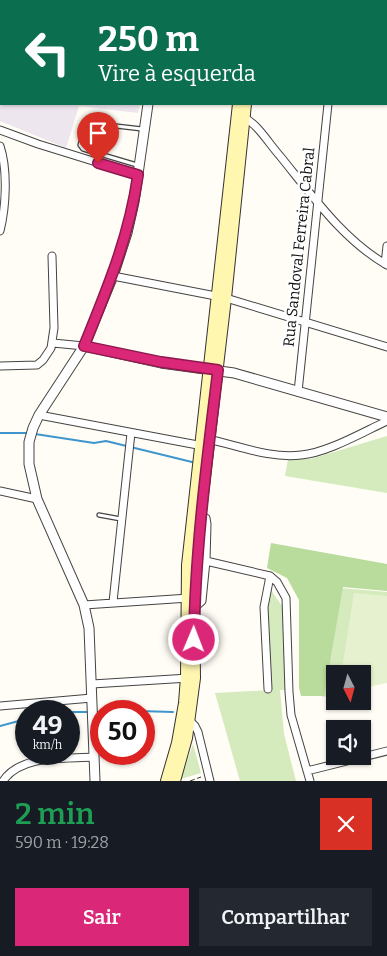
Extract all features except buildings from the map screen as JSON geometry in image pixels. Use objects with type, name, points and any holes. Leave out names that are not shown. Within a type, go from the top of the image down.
[{"type":"main road","points":[[238,105],[241,117]]},
{"type":"main road","points":[[192,601],[187,565],[214,370],[241,117],[246,105]]},
{"type":"main road","points":[[175,781],[187,738],[186,718],[191,678],[192,601],[201,515],[205,442]]},
{"type":"main road","points":[[166,781],[186,718]]},
{"type":"street","points":[[92,700],[90,628],[84,605],[37,499],[29,464],[29,442],[37,418],[84,346],[113,276],[131,217],[148,105]]},
{"type":"street","name":"Rua Sandoval Ferreira Cabral","points":[[298,392],[328,105]]},
{"type":"street","points":[[241,117],[262,135],[318,202],[358,243],[386,264]]},
{"type":"street","points":[[0,130],[15,136],[139,170]]},
{"type":"street","points":[[0,231],[4,169],[1,150],[6,140],[15,136]]},
{"type":"street","points":[[386,264],[387,246]]},
{"type":"street","points":[[0,366],[37,365],[43,360],[53,343],[52,256]]},
{"type":"street","points":[[113,276],[222,297],[387,347]]},
{"type":"street","points":[[53,343],[84,346],[161,362],[214,370],[298,392],[384,418]]},
{"type":"street","points":[[37,418],[130,436],[205,442],[290,456],[320,451],[375,426],[384,418]]},
{"type":"street","points":[[113,602],[130,436]]},
{"type":"street","points":[[0,491],[37,499]]},
{"type":"street","points":[[84,605],[113,602],[202,601],[208,524],[206,518],[201,515]]},
{"type":"street","points":[[206,561],[270,576],[277,582],[286,598],[291,714],[310,781]]},
{"type":"street","points":[[268,689],[264,608],[270,576]]},
{"type":"street","points":[[92,684],[191,678]]},
{"type":"street","points":[[0,706],[90,702]]},
{"type":"street","points":[[186,718],[195,726],[198,732],[210,778]]},
{"type":"street","points":[[308,771],[387,750]]},
{"type":"street","points":[[3,781],[13,770],[22,765],[48,760],[90,757]]},
{"type":"street","points":[[94,765],[95,781]]},
{"type":"lane","points":[[87,120],[80,145],[83,149],[139,170]]},
{"type":"lane","points":[[116,126],[144,130]]},
{"type":"lane","points":[[98,515],[121,519]]},
{"type":"path","points":[[190,781],[210,778]]},
{"type":"shaded area","points":[[0,105],[140,105],[138,113],[79,106],[66,148],[0,121]]},
{"type":"green space","points":[[387,436],[387,493],[285,476],[288,459],[311,459]]},
{"type":"green space","points":[[271,543],[387,564],[387,591],[343,587],[329,665],[326,665],[324,696],[301,696],[299,688],[299,600],[287,578],[267,568]]},
{"type":"green space","points":[[269,587],[282,606],[288,690],[280,690],[284,734],[296,781],[240,781],[215,693],[271,690],[266,607]]},
{"type":"green space","points":[[340,588],[387,592],[387,680],[371,676],[371,665],[327,665]]},
{"type":"green space","points":[[354,593],[387,596],[387,683],[371,686],[371,665],[342,665]]},
{"type":"green space","points":[[326,673],[326,696],[322,697]]},
{"type":"green space","points":[[193,744],[201,773],[181,779]]},
{"type":"waterway","points":[[0,433],[27,433]]},
{"type":"waterway","points":[[35,434],[94,443],[106,441],[192,462]]},
{"type":"waterway","points":[[155,711],[173,712]]},
{"type":"waterway","points":[[80,712],[89,712]]},
{"type":"waterway","points":[[0,726],[15,722]]},
{"type":"route","points":[[98,163],[138,175],[131,217],[113,276],[84,346],[161,362],[218,370],[198,538],[194,598],[194,640]]}]
